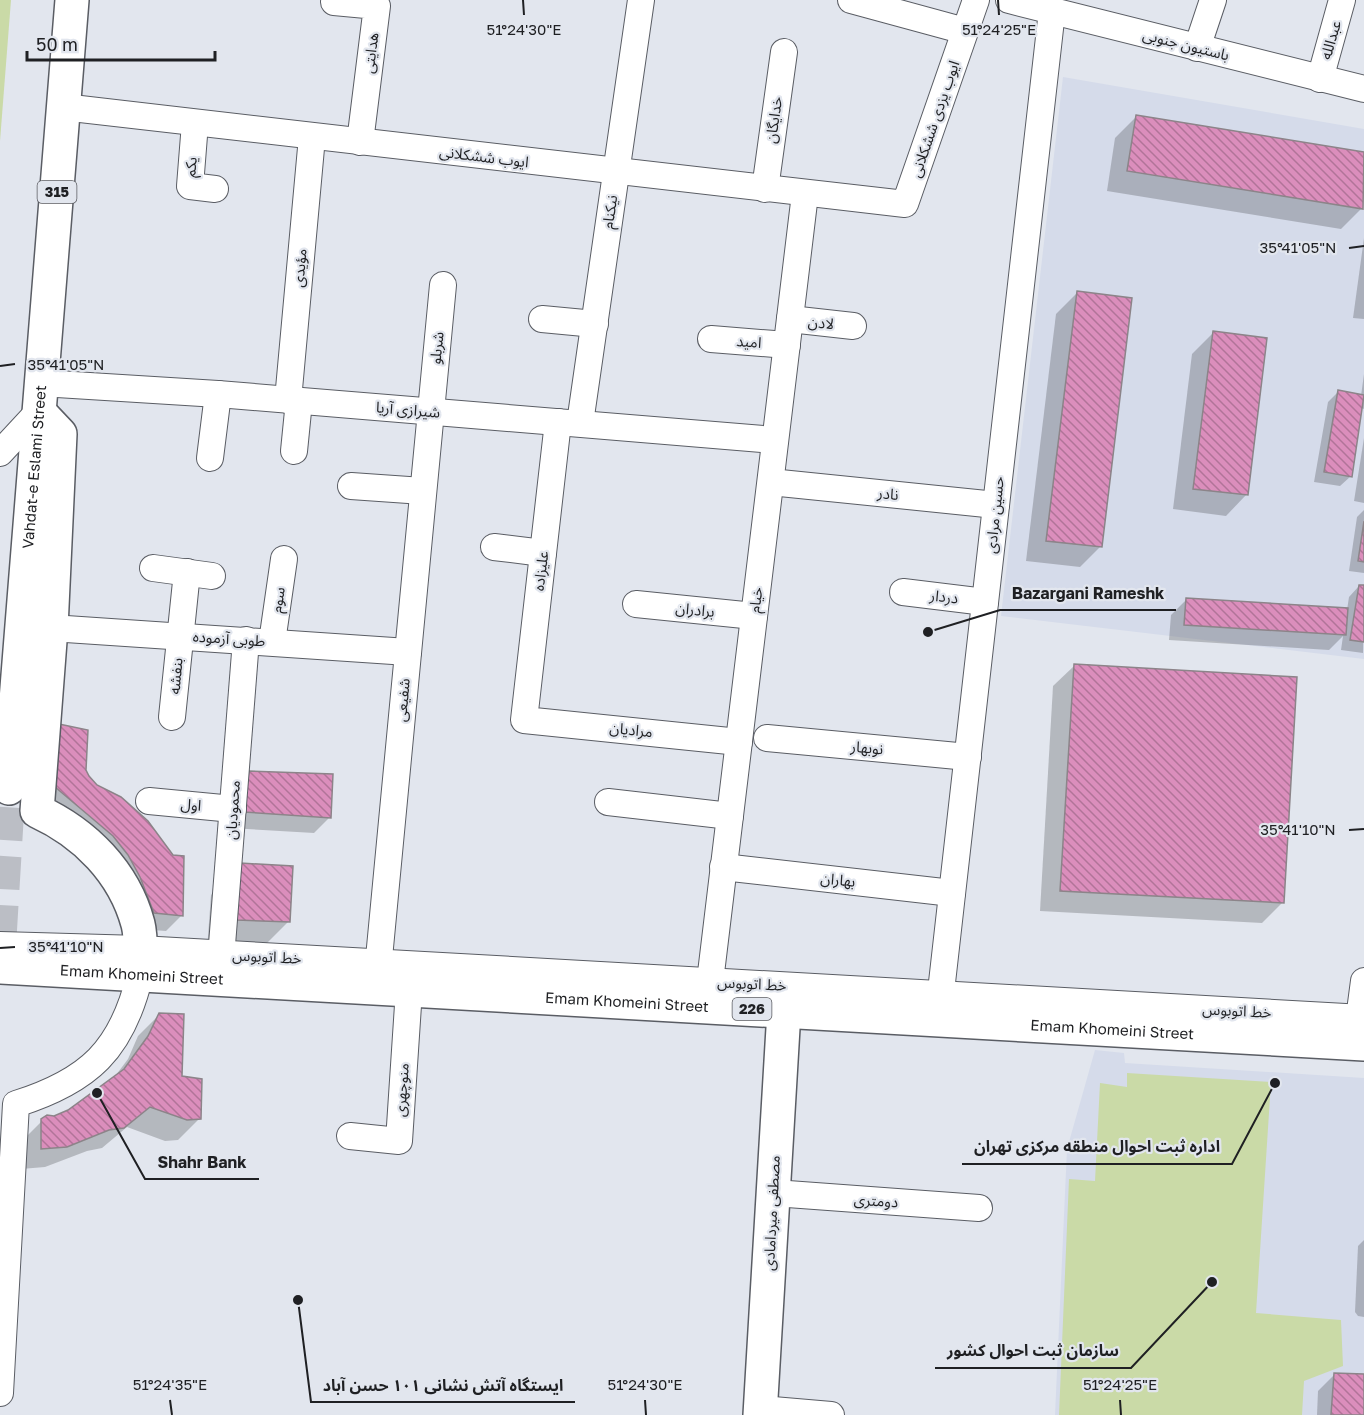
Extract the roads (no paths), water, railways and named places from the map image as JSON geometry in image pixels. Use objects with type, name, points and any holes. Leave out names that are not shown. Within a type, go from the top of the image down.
[{"type":"main road","name":"Vahdat-e Eslami Street","points":[[9,788],[72,0]]},
{"type":"main road","points":[[40,397],[60,434],[51,628],[37,811],[60,821],[93,847],[122,884],[138,925],[140,962]]},
{"type":"main road","name":"Emam Khomeini Street","points":[[0,967],[140,962],[377,976],[409,990],[708,994],[784,1011],[940,1007],[1361,1031]]},
{"type":"main road","name":"مصطفی میردامادی","points":[[760,1412],[784,1011]]},
{"type":"street","name":"نیکنام","points":[[569,423],[595,324],[641,0]]},
{"type":"street","points":[[851,0],[965,31]]},
{"type":"street","name":"ایوب یزدی ششکلانی","points":[[906,204],[976,0]]},
{"type":"street","name":"باستیون جنوبی","points":[[1009,0],[1364,89]]},
{"type":"street","points":[[1197,48],[1213,0]]},
{"type":"street","name":"عبدالله","points":[[1320,79],[1342,0]]},
{"type":"street","name":"هدایتی","points":[[334,2],[377,6],[360,142]]},
{"type":"street","name":"حسین مرادی","points":[[940,1007],[1052,11]]},
{"type":"street","name":"خدایگان","points":[[765,189],[784,52]]},
{"type":"street","name":"ایوب ششکلانی","points":[[63,107],[906,204]]},
{"type":"street","name":"یکم","points":[[195,123],[190,186],[214,189]]},
{"type":"street","name":"مؤیدی","points":[[294,451],[294,401],[312,137]]},
{"type":"street","name":"خیام","points":[[708,994],[805,194]]},
{"type":"street","name":"شربلو","points":[[430,411],[443,285]]},
{"type":"street","points":[[542,319],[595,324]]},
{"type":"street","name":"لادن","points":[[790,319],[853,326]]},
{"type":"street","name":"امید","points":[[711,339],[787,345]]},
{"type":"street","points":[[210,458],[218,394]]},
{"type":"street","name":"شیرازی آریا","points":[[40,397],[218,394],[775,440]]},
{"type":"street","points":[[0,453],[40,397]]},
{"type":"street","name":"شفیعی","points":[[377,976],[430,411]]},
{"type":"street","name":"علیزاده","points":[[524,720],[543,553],[569,423]]},
{"type":"street","name":"نادر","points":[[780,483],[996,505]]},
{"type":"street","points":[[351,486],[423,491]]},
{"type":"street","points":[[494,547],[543,553]]},
{"type":"street","name":"سوم","points":[[272,642],[284,559]]},
{"type":"street","points":[[153,568],[212,576]]},
{"type":"street","name":"بنفشه","points":[[172,717],[187,572]]},
{"type":"street","name":"دردار","points":[[903,592],[985,602]]},
{"type":"street","name":"برادران","points":[[636,604],[754,616]]},
{"type":"street","name":"طوبی آزموده","points":[[51,628],[408,652]]},
{"type":"street","name":"محمودیان","points":[[220,967],[246,640]]},
{"type":"street","name":"مرادیان","points":[[524,720],[739,742]]},
{"type":"street","name":"نوبهار","points":[[767,738],[968,757]]},
{"type":"street","name":"اول","points":[[149,801],[233,809]]},
{"type":"street","points":[[608,802],[730,816]]},
{"type":"street","name":"بهاران","points":[[723,867],[952,893]]},
{"type":"street","points":[[0,945],[140,962],[124,1025],[94,1064],[54,1091],[16,1104],[0,1393]]},
{"type":"street","name":"خط اتوبوس","points":[[377,976],[940,1007]]},
{"type":"street","points":[[1361,1031],[1364,981]]},
{"type":"street","name":"منوچهری","points":[[350,1136],[399,1141],[409,990]]},
{"type":"street","name":"دومتری","points":[[774,1193],[979,1208]]},
{"type":"street","points":[[760,1412],[831,1415]]},
{"type":"tunnel","points":[[0,938],[9,788]]},
{"type":"place","name":"Bazargani Rameshk","points":[[928,632]]},
{"type":"place","name":"اداره ثبت احوال منطقه مركزی تهران","points":[[1275,1083]]},
{"type":"place","name":"Shahr Bank","points":[[97,1093]]},
{"type":"place","name":"سازمان ثبت احوال کشور","points":[[1212,1282]]},
{"type":"place","name":"ایستگاه آتش نشانی ۱۰۱ حسن آباد","points":[[298,1300]]}]
